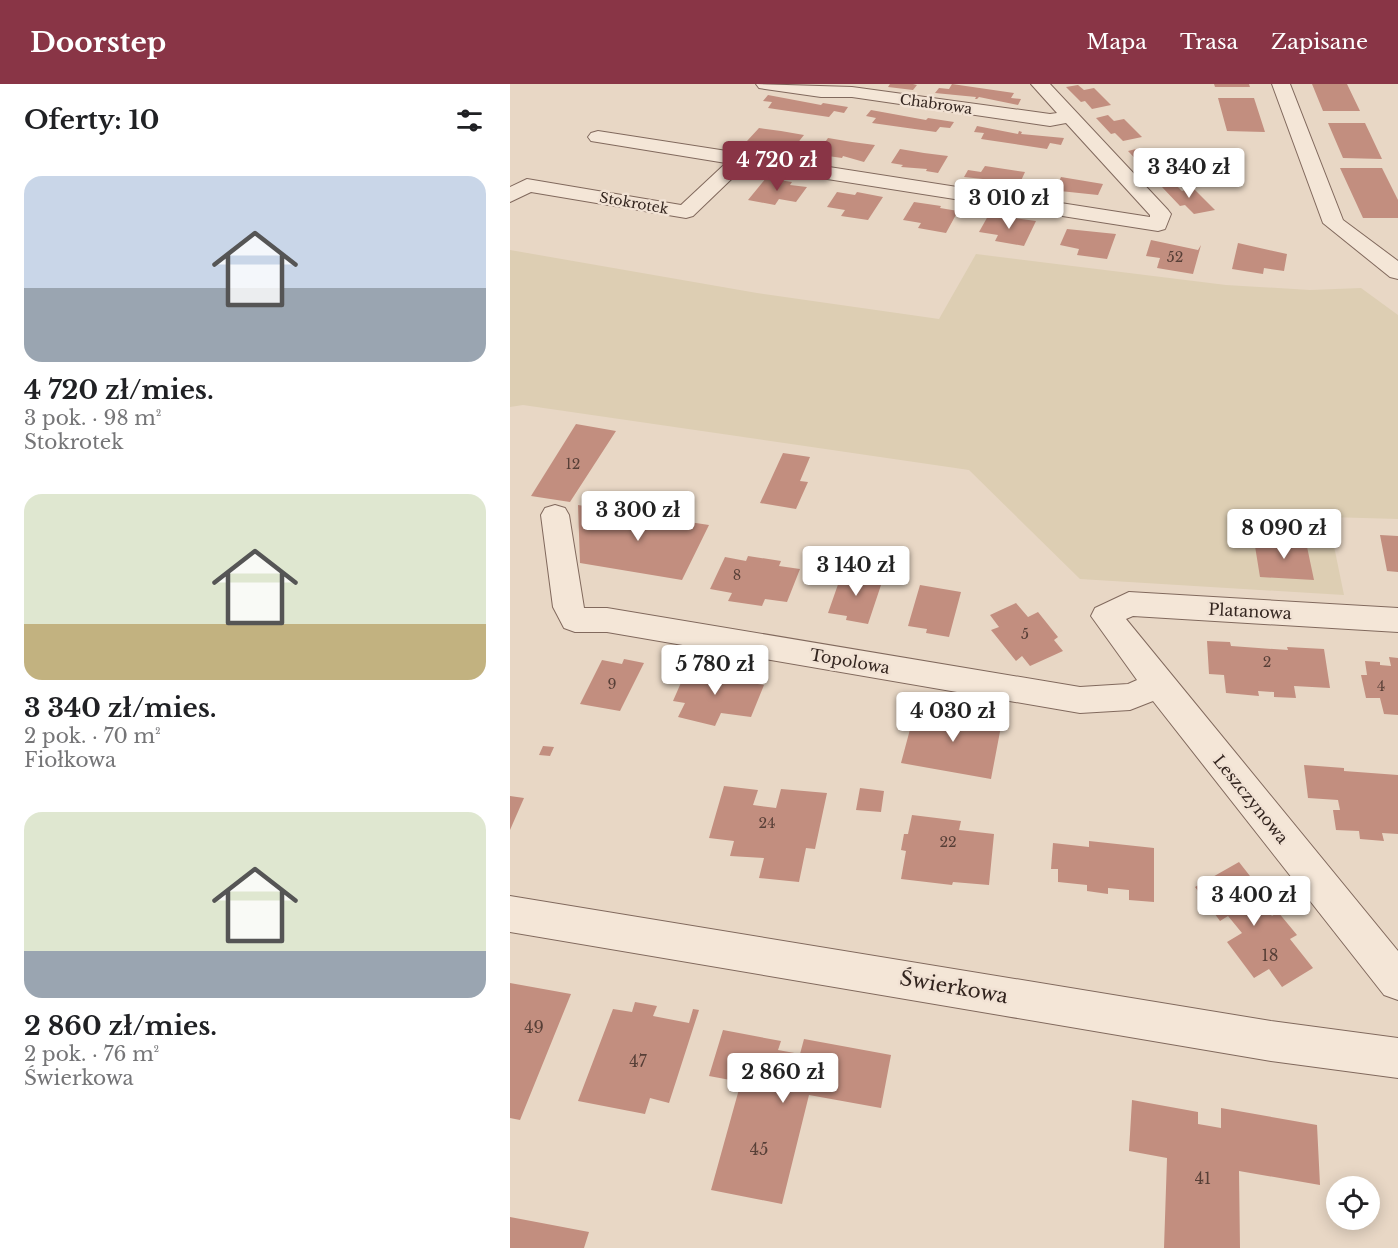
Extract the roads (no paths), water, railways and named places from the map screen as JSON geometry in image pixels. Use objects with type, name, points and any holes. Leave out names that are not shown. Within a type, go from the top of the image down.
[{"type":"street","name":"Chabrowa","points":[[765,84],[821,92],[852,92],[1050,120],[1071,117]]},
{"type":"street","points":[[598,137],[1158,225],[1161,214],[1040,84]]},
{"type":"street","points":[[1281,84],[1334,223],[1398,272]]},
{"type":"street","name":"Stokrotek","points":[[510,196],[527,185],[686,212],[740,160]]},
{"type":"street","points":[[1370,252],[1398,256]]},
{"type":"street","name":"Topolowa","points":[[555,515],[568,607],[575,620],[607,620],[1080,700],[1130,697],[1159,685]]},
{"type":"street","name":"Platanowa","points":[[1106,616],[1130,604],[1398,620]]},
{"type":"street","name":"Leszczynowa","points":[[1106,616],[1398,981]]},
{"type":"street","name":"Świerkowa","points":[[510,914],[1271,1041],[1398,1058]]}]
